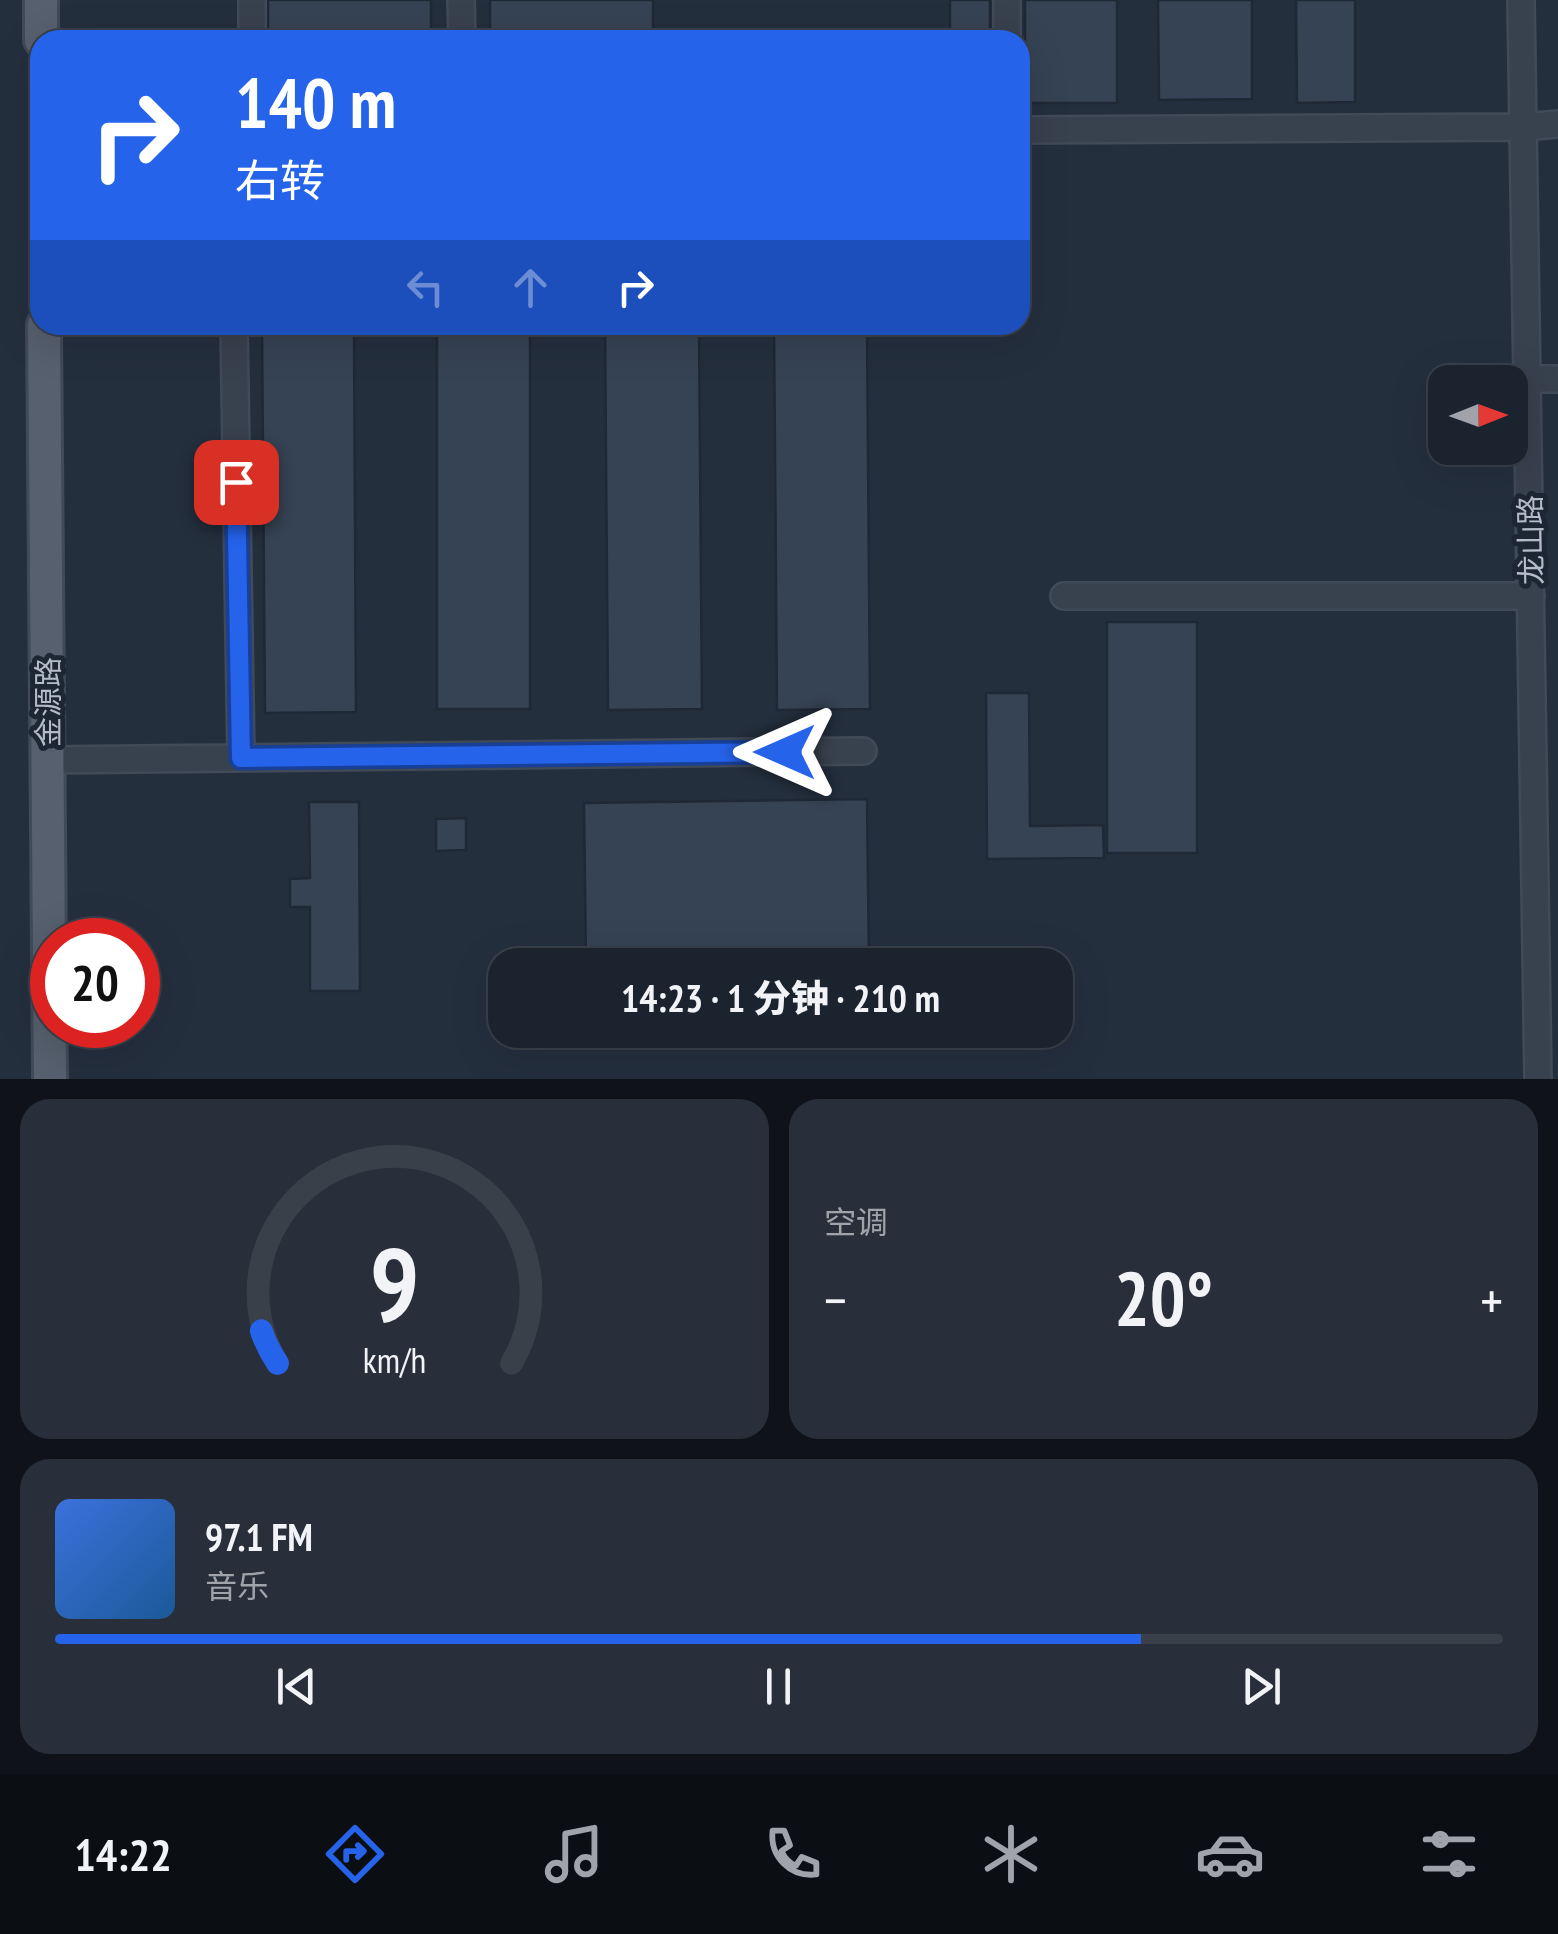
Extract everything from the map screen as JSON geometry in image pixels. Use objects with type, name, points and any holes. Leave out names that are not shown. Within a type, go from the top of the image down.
[{"type":"main road","points":[[41,0],[41,30]]},
{"type":"main road","name":"金源路","points":[[44,335],[50,1079]]},
{"type":"street","points":[[252,0],[252,30]]},
{"type":"street","points":[[461,0],[462,30]]},
{"type":"street","points":[[1007,0],[1007,30]]},
{"type":"street","name":"龙山路","points":[[1521,0],[1527,365]]},
{"type":"street","points":[[1030,130],[1558,124]]},
{"type":"street","points":[[234,335],[241,758]]},
{"type":"street","points":[[1528,379],[1558,379]]},
{"type":"street","name":"龙山路","points":[[1528,451],[1530,596],[1545,701],[1538,1079]]},
{"type":"street","points":[[1064,596],[1530,596]]},
{"type":"street","points":[[47,760],[863,751]]},
{"type":"building","points":[[268,0],[431,0],[431,30],[268,30]]},
{"type":"building","points":[[490,0],[653,0],[653,30],[490,30]]},
{"type":"building","points":[[950,0],[990,0],[990,30],[950,30]]},
{"type":"building","points":[[1025,0],[1117,0],[1117,103],[1030,103],[1030,30],[1025,30]]},
{"type":"building","points":[[1158,0],[1252,0],[1252,99],[1159,100]]},
{"type":"building","points":[[1296,0],[1355,0],[1355,102],[1297,103]]},
{"type":"building","points":[[262,335],[354,335],[356,712],[265,713]]},
{"type":"building","points":[[437,335],[530,335],[530,709],[437,709]]},
{"type":"building","points":[[605,335],[699,335],[702,709],[608,710]]},
{"type":"building","points":[[774,335],[867,335],[870,709],[777,710]]},
{"type":"building","points":[[1107,622],[1197,622],[1197,853],[1107,853]]},
{"type":"building","points":[[986,693],[1029,693],[1030,826],[1103,825],[1104,858],[987,859]]},
{"type":"building","points":[[867,799],[869,948],[586,948],[584,803]]},
{"type":"building","points":[[309,802],[359,802],[360,991],[310,991],[310,907],[290,907],[290,879],[310,878]]},
{"type":"building","points":[[466,818],[466,850],[436,851],[436,819]]},
{"type":"route","points":[[236,482],[241,758],[785,752]]}]
